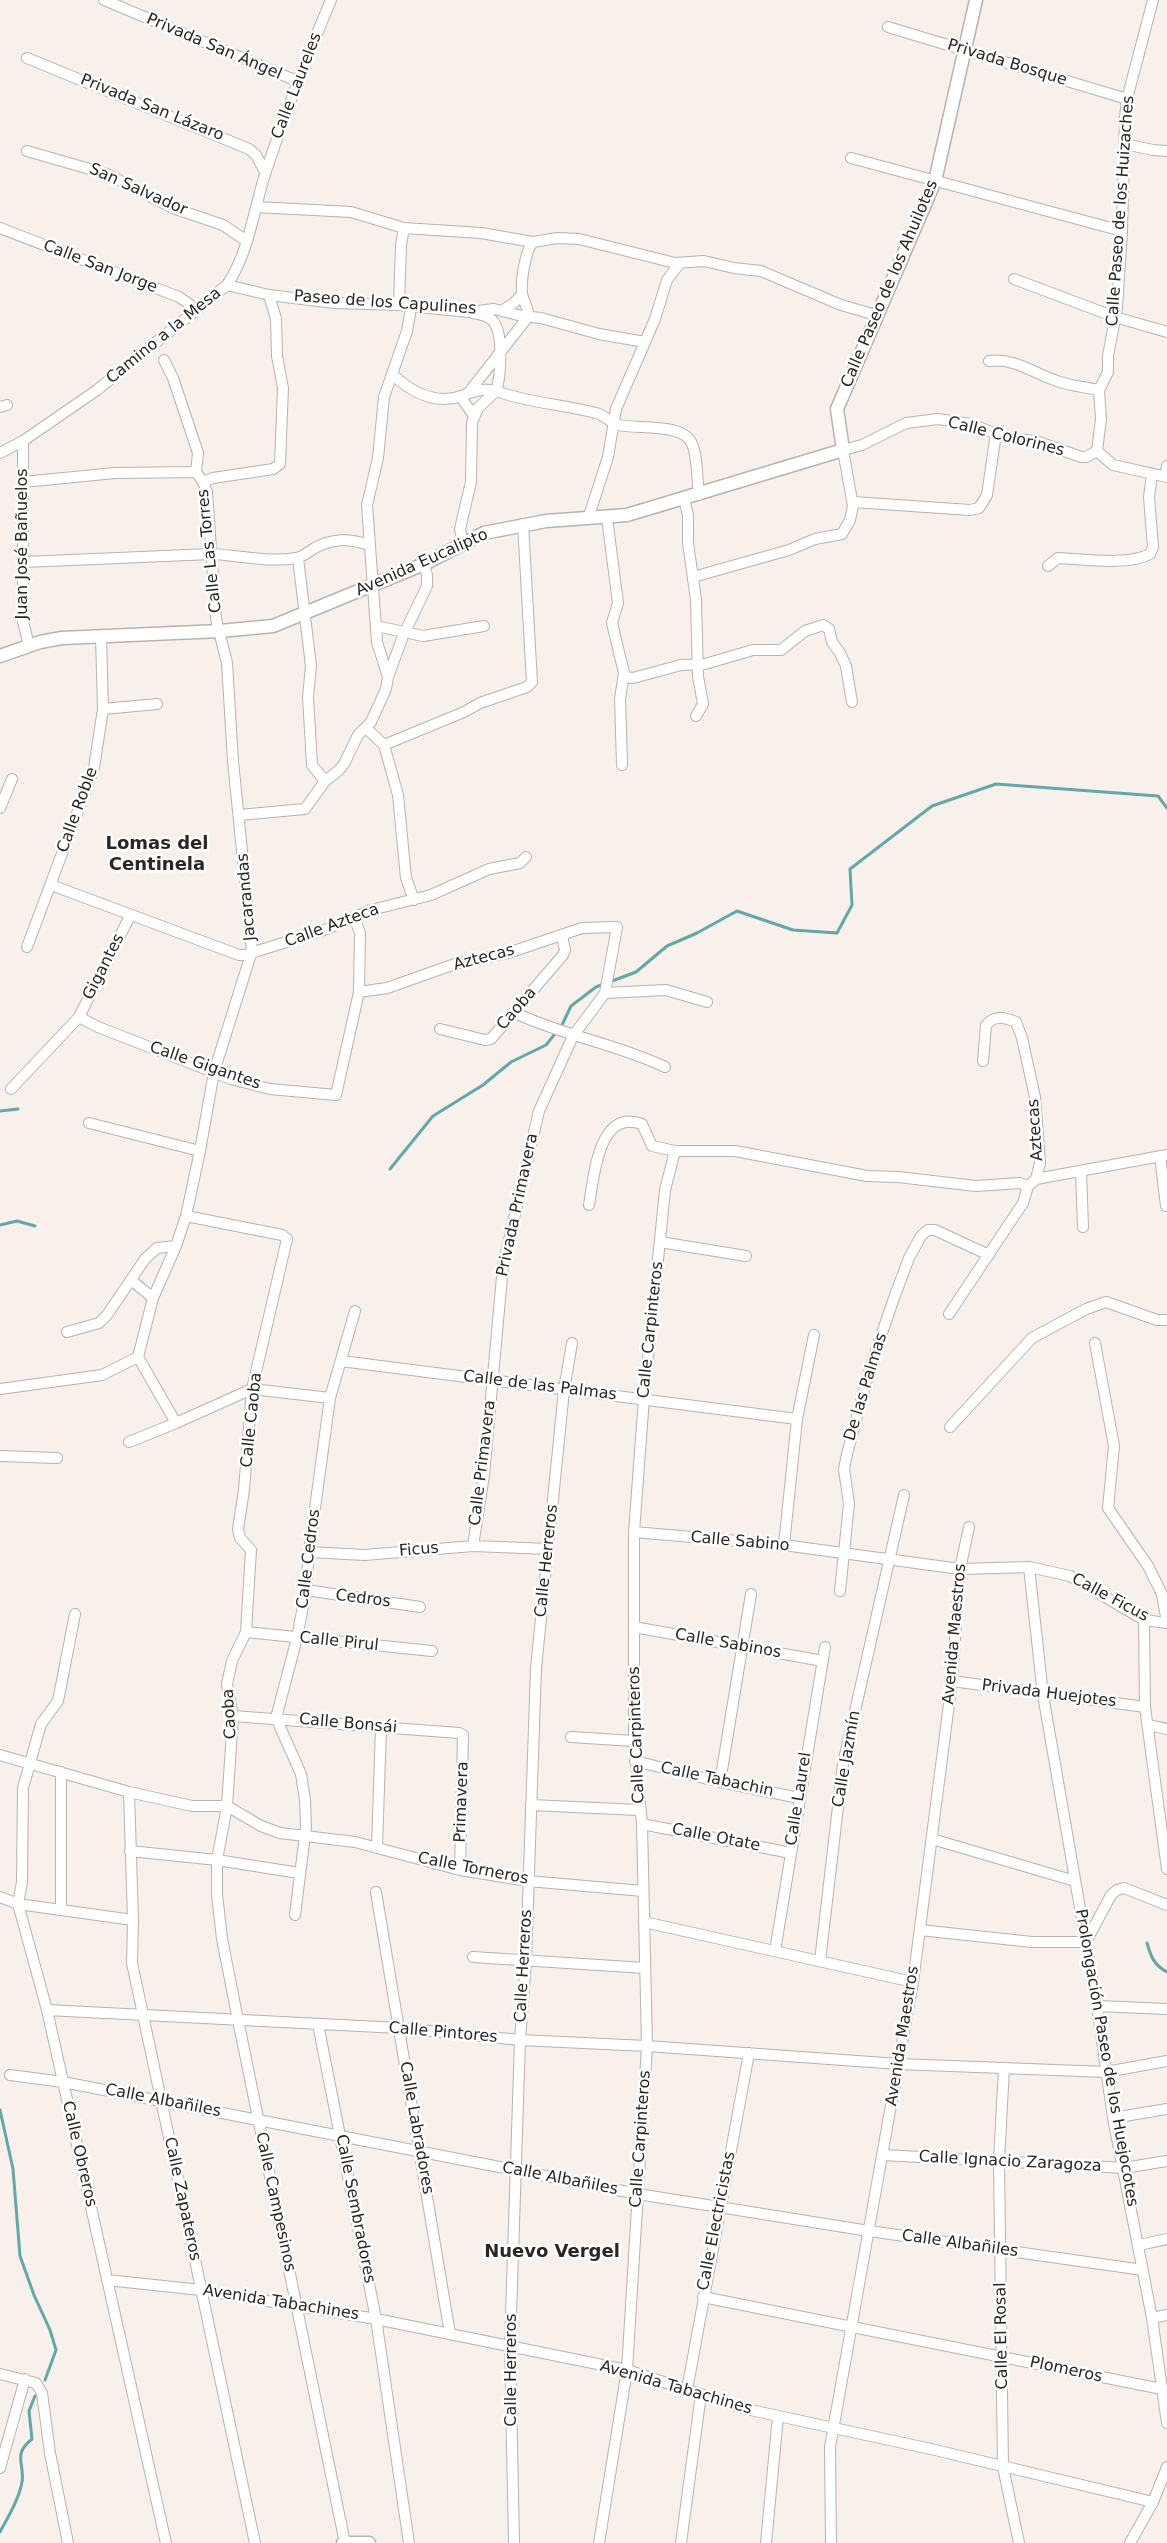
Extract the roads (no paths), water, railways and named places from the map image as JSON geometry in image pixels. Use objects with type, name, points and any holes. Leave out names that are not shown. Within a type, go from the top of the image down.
[{"type":"street","name":"Privada San Ángel","points":[[104,0],[297,82]]},
{"type":"street","name":"Calle Laureles","points":[[265,172],[297,82],[331,0]]},
{"type":"street","name":"Calle Paseo de los Ahuilotes","points":[[843,450],[837,409],[935,180],[976,0]]},
{"type":"street","name":"Calle Paseo de los Huizaches","points":[[1097,451],[1101,419],[1099,390],[1108,372],[1108,356],[1115,317],[1122,231],[1127,99],[1153,0]]},
{"type":"street","name":"Privada Bosque","points":[[888,27],[1127,99]]},
{"type":"street","name":"Privada San Lázaro","points":[[28,58],[249,149],[256,154],[265,172]]},
{"type":"street","points":[[1125,144],[1167,151]]},
{"type":"street","name":"San Salvador","points":[[26,151],[107,174],[173,208],[223,225],[246,240]]},
{"type":"street","points":[[850,158],[1122,231]]},
{"type":"street","name":"Camino a la Mesa","points":[[0,453],[23,441],[97,390],[227,285],[239,265],[265,172]]},
{"type":"street","points":[[256,207],[350,212],[404,228],[425,228],[502,236],[533,242],[557,238],[580,238],[679,264],[704,261],[734,268],[761,271],[841,305],[876,316]]},
{"type":"street","name":"Calle San Jorge","points":[[0,228],[179,298],[189,304],[195,312]]},
{"type":"street","points":[[399,305],[401,245],[404,228]]},
{"type":"street","points":[[464,395],[528,317],[528,307],[522,294],[527,252],[533,242]]},
{"type":"street","points":[[588,518],[608,457],[619,401],[645,342],[668,280],[679,264]]},
{"type":"street","points":[[1014,279],[1115,317],[1167,332]]},
{"type":"street","name":"Paseo de los Capulines","points":[[227,285],[269,295],[335,303],[399,305],[411,308],[470,312],[494,308],[528,317],[541,318],[599,334],[645,342]]},
{"type":"street","points":[[503,310],[512,306],[522,294]]},
{"type":"street","points":[[203,482],[213,478],[278,467],[280,464],[283,388],[277,356],[276,319],[269,295]]},
{"type":"street","points":[[388,677],[378,648],[369,545],[368,493],[378,458],[384,397],[407,331],[411,308]]},
{"type":"street","points":[[463,543],[460,529],[471,482],[470,436],[474,416],[478,408],[496,390],[500,350],[494,321],[470,312]]},
{"type":"street","name":"Calle Las Torres","points":[[164,360],[174,381],[198,453],[196,472],[207,492],[216,619],[220,631]]},
{"type":"street","points":[[989,361],[999,360],[1021,364],[1062,383],[1099,390]]},
{"type":"street","points":[[392,374],[412,391],[420,395],[446,398],[464,395],[481,389],[496,390],[525,401],[597,413],[614,424],[674,432],[689,438],[694,449],[699,495]]},
{"type":"street","points":[[464,395],[474,416]]},
{"type":"street","name":"Calle Colorines","points":[[843,450],[862,445],[906,423],[938,419],[962,422],[1007,438],[1036,441],[1081,456],[1086,457],[1097,451]]},
{"type":"street","points":[[853,502],[970,510],[979,508],[987,494],[996,433]]},
{"type":"street","name":"Juan José Bañuelos","points":[[23,441],[24,629],[29,645]]},
{"type":"street","points":[[693,577],[788,550],[815,539],[842,534],[850,520],[853,502],[843,450]]},
{"type":"street","name":"Avenida Eucalipto","points":[[0,656],[29,645],[62,638],[264,628],[304,616],[424,564],[484,533],[523,524],[627,516],[843,450]]},
{"type":"street","points":[[1097,451],[1113,466],[1152,474],[1166,473]]},
{"type":"street","points":[[24,482],[115,473],[196,472]]},
{"type":"street","points":[[1048,566],[1058,558],[1133,559],[1148,556],[1152,552],[1149,496],[1152,474]]},
{"type":"street","points":[[684,499],[688,514],[688,543],[693,577],[699,683],[703,704],[696,716]]},
{"type":"street","points":[[607,518],[618,603],[612,623],[624,677],[620,699],[622,765]]},
{"type":"street","points":[[384,745],[464,712],[480,703],[527,687],[532,682],[523,524]]},
{"type":"street","points":[[24,562],[211,554],[240,558],[298,558],[329,542],[352,539],[369,545]]},
{"type":"street","points":[[298,558],[311,666],[308,697],[312,734],[311,760],[314,771],[325,781]]},
{"type":"street","points":[[240,815],[306,809],[325,781],[338,771],[358,735],[372,722],[386,689],[388,677],[405,631],[426,586],[427,575],[424,564]]},
{"type":"street","points":[[624,677],[633,678],[681,665],[699,664],[753,650],[781,650],[805,631],[823,625],[829,629],[832,642],[846,666],[852,702]]},
{"type":"street","points":[[376,626],[422,636],[484,626]]},
{"type":"street","name":"Jacarandas","points":[[138,1357],[153,1298],[176,1246],[186,1216],[214,1072],[231,1013],[252,954],[240,815],[233,761],[227,663],[220,631]]},
{"type":"street","name":"Calle Roble","points":[[27,947],[94,768],[103,709],[101,637]]},
{"type":"street","points":[[103,709],[157,704]]},
{"type":"street","points":[[366,728],[384,745],[400,805],[406,878],[414,900]]},
{"type":"street","points":[[0,808],[12,780]]},
{"type":"street","name":"Calle Azteca","points":[[50,885],[239,955],[252,954],[327,929],[376,908],[414,900],[461,883],[489,869],[514,866],[526,857]]},
{"type":"street","name":"Gigantes","points":[[11,1089],[79,1017],[130,916]]},
{"type":"street","points":[[354,917],[360,934],[358,972],[360,992]]},
{"type":"street","name":"Aztecas","points":[[360,992],[386,988],[458,963],[508,953],[582,928],[617,927],[605,994]]},
{"type":"street","name":"Caoba","points":[[440,1029],[489,1040],[515,1013],[564,955],[562,935]]},
{"type":"street","points":[[605,994],[666,990],[707,1002]]},
{"type":"street","name":"Calle Gigantes","points":[[79,1017],[98,1027],[214,1072],[270,1089],[336,1095],[360,992]]},
{"type":"street","name":"Privada Primavera","points":[[492,1381],[503,1266],[539,1111],[573,1036],[605,994]]},
{"type":"street","points":[[515,1013],[573,1036],[625,1050],[665,1067]]},
{"type":"street","name":"Aztecas","points":[[949,1314],[1023,1203],[1040,1163],[1035,1097],[1022,1038],[1016,1022],[1005,1017],[996,1017],[986,1026],[983,1061]]},
{"type":"street","points":[[589,1205],[600,1147],[618,1124],[625,1120],[642,1124],[652,1146],[675,1151],[735,1151],[867,1176],[898,1177],[976,1186],[1032,1182],[1164,1156],[1166,1206]]},
{"type":"street","points":[[89,1123],[200,1151]]},
{"type":"street","name":"Calle Carpinteros","points":[[599,2543],[627,2370],[647,2046],[642,1824],[639,1810],[634,1740],[634,1532],[644,1398],[665,1190],[675,1151]]},
{"type":"street","points":[[1081,1171],[1082,1227]]},
{"type":"street","name":"Calle Caoba","points":[[186,1216],[282,1235],[288,1239],[252,1388],[244,1490],[238,1529],[240,1538],[251,1550],[250,1570]]},
{"type":"street","name":"De las Palmas","points":[[840,1591],[849,1504],[844,1469],[847,1454],[870,1368],[909,1258],[921,1236],[928,1230],[935,1230],[989,1255]]},
{"type":"street","points":[[660,1242],[746,1256]]},
{"type":"street","points":[[67,1332],[99,1323],[145,1259],[157,1248],[176,1246]]},
{"type":"street","points":[[131,1280],[153,1298]]},
{"type":"street","points":[[950,1427],[1032,1338],[1086,1309],[1106,1302],[1157,1320],[1167,1320]]},
{"type":"street","name":"Calle Cedros","points":[[276,1718],[297,1638],[306,1590],[309,1552],[330,1398],[356,1311]]},
{"type":"street","points":[[784,1545],[797,1419],[814,1335]]},
{"type":"street","name":"Calle Herreros","points":[[514,2543],[510,2346],[520,2040],[526,1960],[536,1668],[564,1390],[572,1343]]},
{"type":"street","points":[[1095,1343],[1114,1446],[1108,1508],[1148,1566],[1162,1594],[1167,1623]]},
{"type":"street","points":[[0,1389],[102,1375],[138,1357],[176,1423]]},
{"type":"street","name":"Calle de las Palmas","points":[[341,1361],[564,1390],[644,1398],[797,1419]]},
{"type":"street","name":"Calle Primavera","points":[[473,1546],[484,1475],[492,1381]]},
{"type":"street","points":[[129,1442],[252,1388],[330,1398]]},
{"type":"street","points":[[0,1456],[57,1458]]},
{"type":"street","name":"Calle Jazmín","points":[[820,1961],[843,1764],[904,1495]]},
{"type":"street","name":"Avenida Maestros","points":[[831,2543],[830,2446],[913,1982],[952,1682],[960,1569],[968,1527]]},
{"type":"street","name":"Calle Sabino","points":[[634,1532],[784,1545],[844,1554]]},
{"type":"street","points":[[473,1546],[549,1550]]},
{"type":"street","name":"Ficus","points":[[309,1552],[365,1554],[473,1546]]},
{"type":"street","name":"Calle Ficus","points":[[844,1554],[960,1569],[1029,1567],[1070,1576],[1144,1620],[1167,1623]]},
{"type":"street","name":"Prolongación Paseo de los Huejocotes","points":[[1029,1567],[1043,1695],[1097,2006],[1114,2118],[1165,2390],[1167,2423]]},
{"type":"street","name":"Caoba","points":[[217,1860],[227,1806],[233,1716],[228,1684],[232,1661],[246,1632],[250,1570]]},
{"type":"street","name":"Cedros","points":[[306,1590],[420,1607]]},
{"type":"street","points":[[720,1782],[751,1594]]},
{"type":"street","name":"Calle Obreros","points":[[75,1614],[58,1701],[41,1724],[28,1763],[23,1788],[22,1882],[18,1904],[47,2010],[166,2543]]},
{"type":"street","points":[[1144,1620],[1145,1707],[1167,1869]]},
{"type":"street","name":"Calle Sabinos","points":[[634,1627],[823,1661]]},
{"type":"street","name":"Calle Pirul","points":[[246,1632],[432,1651]]},
{"type":"street","name":"Calle Laurel","points":[[776,1951],[799,1798],[825,1648]]},
{"type":"street","name":"Privada Huejotes","points":[[952,1682],[1145,1707]]},
{"type":"street","name":"Calle Bonsái","points":[[233,1716],[382,1726],[459,1733],[463,1735]]},
{"type":"street","points":[[276,1718],[301,1774],[305,1800],[304,1835],[295,1915]]},
{"type":"street","points":[[1148,1725],[1167,1729]]},
{"type":"street","points":[[377,1848],[382,1726]]},
{"type":"street","name":"Primavera","points":[[460,1870],[463,1735]]},
{"type":"street","points":[[571,1737],[634,1740]]},
{"type":"street","points":[[0,1755],[129,1792],[192,1806],[227,1806]]},
{"type":"street","name":"Calle Tabachin","points":[[635,1761],[720,1782],[799,1798]]},
{"type":"street","points":[[60,1772],[61,1909]]},
{"type":"street","name":"Calle Zapateros","points":[[129,1792],[133,1920],[132,1963],[255,2543]]},
{"type":"street","points":[[532,1805],[639,1810]]},
{"type":"street","name":"Calle Torneros","points":[[227,1806],[261,1826],[280,1833],[355,1842],[460,1870],[528,1881],[643,1891]]},
{"type":"street","name":"Calle Otate","points":[[642,1824],[791,1853]]},
{"type":"street","points":[[932,1839],[1075,1881]]},
{"type":"street","points":[[130,1852],[217,1860],[299,1874]]},
{"type":"street","name":"Calle Campesinos","points":[[217,1860],[217,1894],[222,1939],[344,2543]]},
{"type":"street","points":[[920,1930],[1032,1942],[1086,1942],[1111,1895],[1117,1890],[1124,1888],[1167,1905]]},
{"type":"street","name":"Calle Labradores","points":[[376,1892],[450,2334]]},
{"type":"street","points":[[0,1897],[18,1904],[133,1920]]},
{"type":"street","points":[[644,1922],[913,1982]]},
{"type":"street","points":[[473,1957],[645,1968]]},
{"type":"street","points":[[1097,2006],[1167,2010]]},
{"type":"street","name":"Calle Pintores","points":[[47,2010],[399,2028],[520,2040],[647,2046],[899,2064],[1106,2072],[1167,2061]]},
{"type":"street","name":"Calle Sembradores","points":[[318,2024],[376,2319],[409,2543]]},
{"type":"street","name":"Calle Electricistas","points":[[687,2390],[750,2053]]},
{"type":"street","name":"Calle El Rosal","points":[[1004,2068],[999,2161],[1003,2466],[1018,2543]]},
{"type":"street","name":"Calle Albañiles","points":[[10,2074],[63,2082],[638,2194],[869,2231],[1143,2270]]},
{"type":"street","points":[[1114,2118],[1167,2109]]},
{"type":"street","name":"Calle Ignacio Zaragoza","points":[[883,2155],[1124,2168],[1167,2161]]},
{"type":"street","points":[[1139,2245],[1167,2239]]},
{"type":"street","name":"Avenida Tabachines","points":[[107,2280],[201,2290],[376,2319],[627,2370],[746,2409],[1003,2466],[1152,2502]]},
{"type":"street","name":"Plomeros","points":[[703,2297],[1165,2390]]},
{"type":"street","points":[[1152,2318],[1167,2315]]},
{"type":"street","points":[[0,2374],[36,2383],[42,2393],[50,2453],[68,2543]]},
{"type":"street","points":[[0,2468],[25,2379]]},
{"type":"street","points":[[682,2543],[701,2394]]},
{"type":"street","points":[[766,2543],[778,2416]]},
{"type":"street","points":[[1130,2543],[1167,2469]]},
{"type":"street","points":[[344,2543],[369,2543]]},
{"type":"waterway","points":[[390,1169],[433,1116],[483,1085],[511,1062],[546,1045],[562,1025],[571,1006],[596,987],[636,972],[667,946],[697,933],[737,911],[793,930],[837,933],[852,905],[850,869],[932,806],[996,784],[1158,796],[1167,808]]},
{"type":"waterway","points":[[0,1111],[18,1109]]},
{"type":"waterway","points":[[0,1225],[17,1221],[35,1226]]},
{"type":"waterway","points":[[1147,1943],[1154,1960],[1167,1972]]},
{"type":"waterway","points":[[0,2110],[13,2169],[20,2256],[34,2295],[50,2330],[56,2350],[45,2380]]},
{"type":"waterway","points":[[0,2532],[21,2488],[21,2455],[22,2450],[32,2439],[29,2411],[35,2396]]},
{"type":"district","name":"Lomas del Centinela","points":[[157,854]]},
{"type":"district","name":"Nuevo Vergel","points":[[552,2252]]}]
